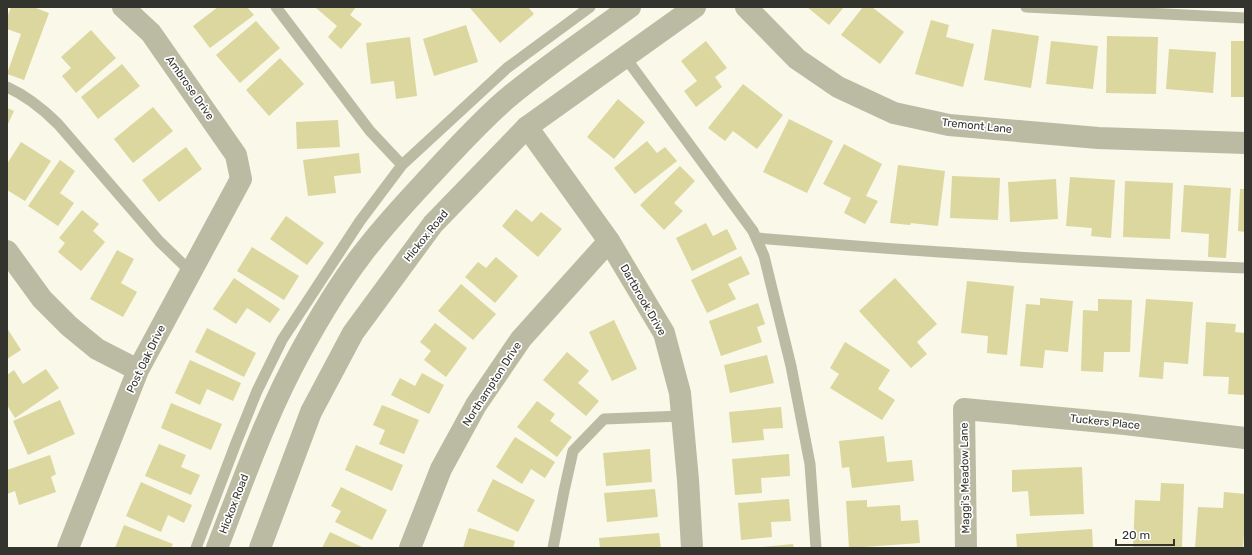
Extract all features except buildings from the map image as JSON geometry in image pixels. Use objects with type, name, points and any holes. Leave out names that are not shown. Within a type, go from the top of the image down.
[{"type":"street","name":"Ambrose Drive","points":[[123,7],[151,33],[232,148],[236,155],[241,179]]},
{"type":"street","name":"Hickox Road","points":[[217,548],[278,396],[302,349],[330,302],[360,257],[396,213],[465,138],[504,102],[559,58],[630,7]]},
{"type":"street","name":"Hickox Road","points":[[260,548],[311,412],[353,333],[433,224],[527,128],[696,7]]},
{"type":"street","name":"Tremont Lane","points":[[746,7],[797,59],[838,87],[894,112],[956,126],[1098,138],[1245,143]]},
{"type":"street","name":"Dartbrook Drive","points":[[527,128],[609,241],[664,333],[680,393],[688,480],[692,548]]},
{"type":"street","name":"Post Oak Drive","points":[[68,548],[138,370],[241,179]]},
{"type":"street","name":"Northampton Drive","points":[[410,548],[441,469],[476,404],[521,339],[609,241]]},
{"type":"street","points":[[7,251],[42,299],[69,326],[97,349],[138,370]]},
{"type":"street","name":"Tuckers Place","points":[[964,409],[1125,424],[1245,438]]},
{"type":"street","name":"Maggi's Meadow Lane","points":[[964,409],[966,548]]},
{"type":"lane","points":[[276,7],[370,131],[402,165]]},
{"type":"lane","points":[[196,548],[257,391],[282,340],[360,221],[402,165],[507,68],[590,7]]},
{"type":"lane","points":[[1026,7],[1245,18]]},
{"type":"lane","points":[[625,57],[757,238],[764,256],[791,366],[809,456],[816,548]]},
{"type":"lane","points":[[7,87],[16,91],[41,108],[58,124],[159,241],[191,272]]},
{"type":"lane","points":[[757,238],[864,248],[1041,259],[1245,268]]},
{"type":"lane","points":[[553,548],[573,451],[604,420],[682,416]]}]
